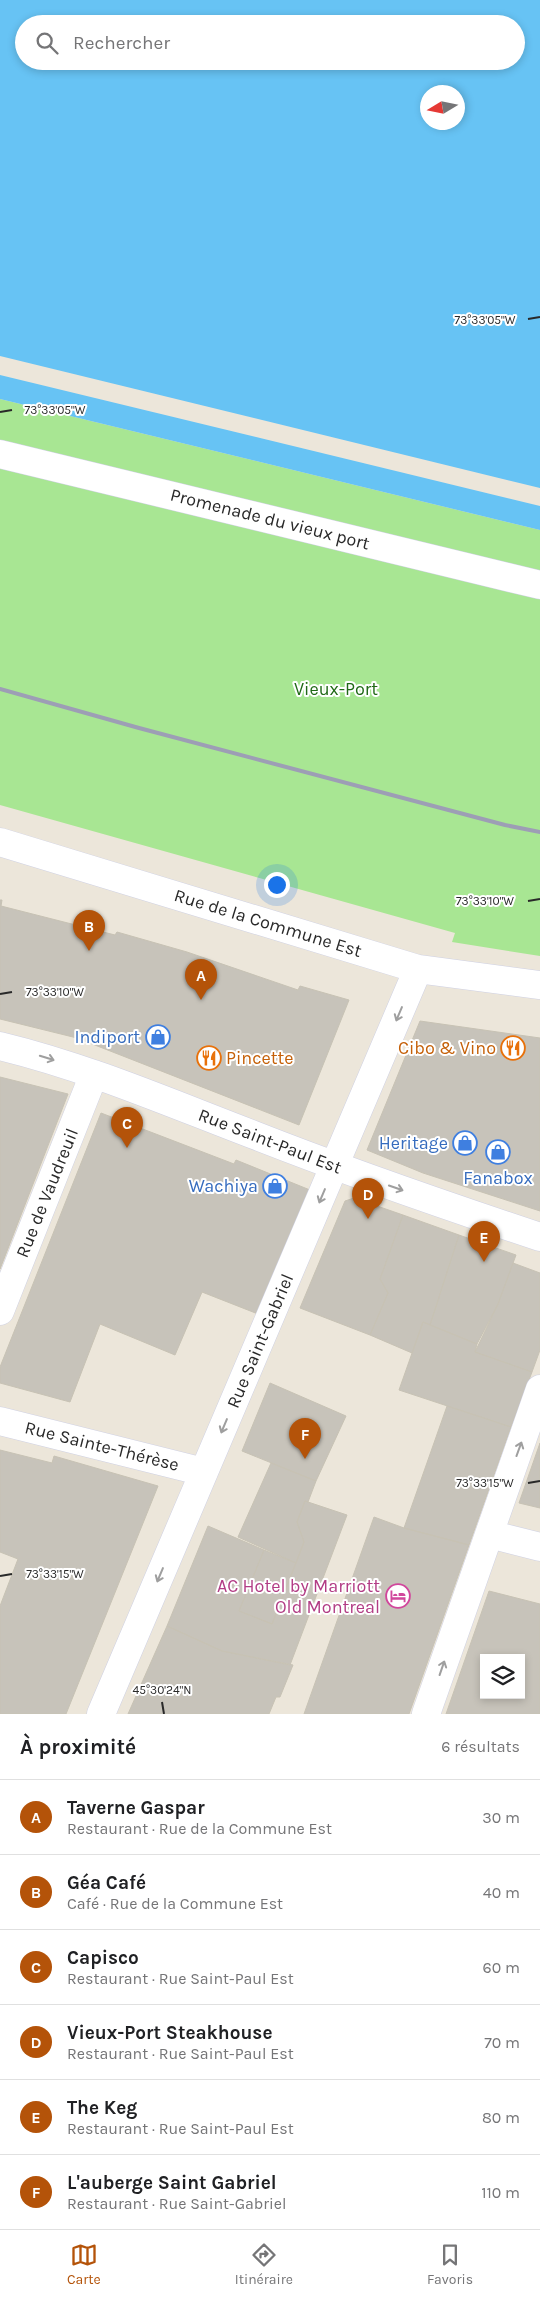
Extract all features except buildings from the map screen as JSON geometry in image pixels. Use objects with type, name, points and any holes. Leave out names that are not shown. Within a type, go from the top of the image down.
[{"type":"street","name":"Promenade du vieux port","points":[[0,454],[540,584]]},
{"type":"street","name":"Rue de la Commune Est","points":[[0,842],[418,969],[540,985]]},
{"type":"street","name":"Rue Saint-Gabriel","points":[[101,1714],[418,969]]},
{"type":"street","name":"Rue Saint-Paul Est","points":[[0,1046],[45,1057],[94,1074],[334,1166],[540,1237]]},
{"type":"street","name":"Rue de Vaudreuil","points":[[0,1311],[94,1074]]},
{"type":"street","points":[[426,1714],[540,1389]]},
{"type":"street","name":"Rue Sainte-Thérèse","points":[[0,1421],[204,1472]]},
{"type":"street","points":[[489,1534],[540,1548]]},
{"type":"green space","name":"Vieux-Port","points":[[0,399],[540,530],[540,956],[452,942],[455,933],[0,805]]},
{"type":"water","points":[[0,0],[540,0],[540,530],[0,399]]},
{"type":"pier","points":[[0,356],[540,488],[540,506],[0,375]]},
{"type":"railway","points":[[0,689],[139,728],[505,825],[540,832]]},
{"type":"place","name":"Géa Café","points":[[89,951]]},
{"type":"place","name":"Taverne Gaspar","points":[[201,1000]]},
{"type":"place","name":"Indiport","points":[[158,1037]]},
{"type":"place","name":"Cibo & Vino","points":[[513,1048]]},
{"type":"place","name":"Pincette","points":[[209,1058]]},
{"type":"place","name":"Heritage","points":[[465,1143]]},
{"type":"place","name":"Capisco","points":[[127,1148]]},
{"type":"place","name":"Fanabox","points":[[498,1152]]},
{"type":"place","name":"Wachiya","points":[[275,1186]]},
{"type":"place","name":"Vieux-Port Steakhouse","points":[[368,1219]]},
{"type":"place","name":"The Keg","points":[[484,1262]]},
{"type":"place","name":"L'auberge Saint Gabriel","points":[[305,1459]]},
{"type":"place","name":"AC Hotel by Marriott Old Montreal","points":[[398,1596]]}]
